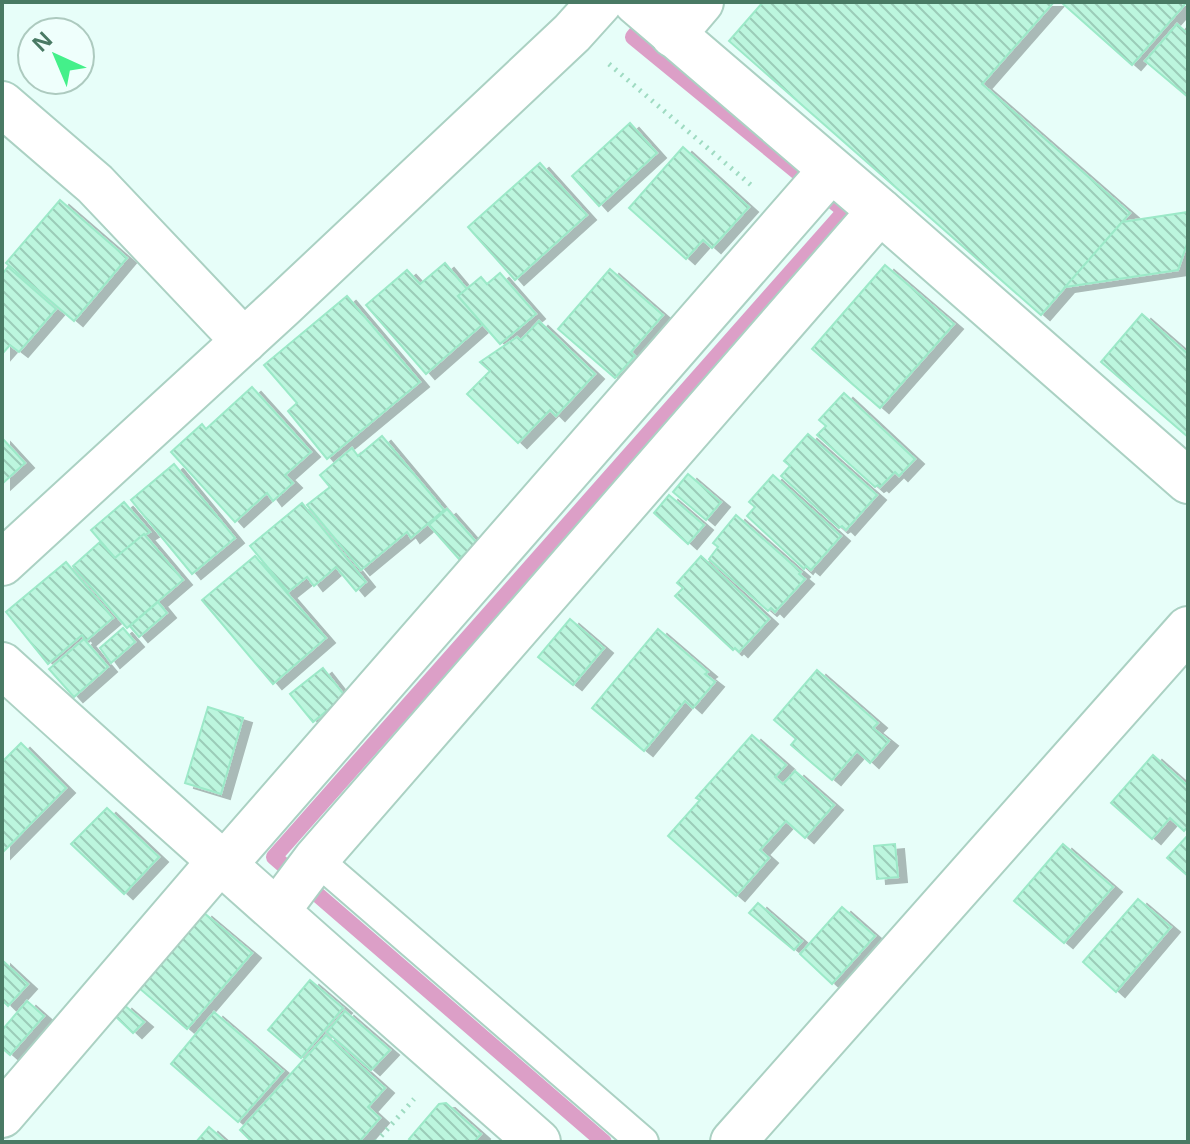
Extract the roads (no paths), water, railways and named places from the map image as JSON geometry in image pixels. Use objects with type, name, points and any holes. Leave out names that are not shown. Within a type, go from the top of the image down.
[{"type":"street","points":[[636,2],[1188,481]]},
{"type":"street","points":[[673,35],[701,2]]},
{"type":"street","points":[[2,563],[244,341],[586,17]]},
{"type":"street","points":[[2,104],[95,184],[244,341]]},
{"type":"street","points":[[2,1115],[219,862],[236,851],[831,170]]},
{"type":"street","points":[[277,911],[316,859],[880,211]]},
{"type":"street","points":[[733,1142],[1188,629]]},
{"type":"street","points":[[2,665],[219,862],[538,1142]]},
{"type":"lane","points":[[316,859],[643,1142]]},
{"type":"waterway","points":[[604,1142],[274,857],[845,211],[633,37],[651,15]]}]
